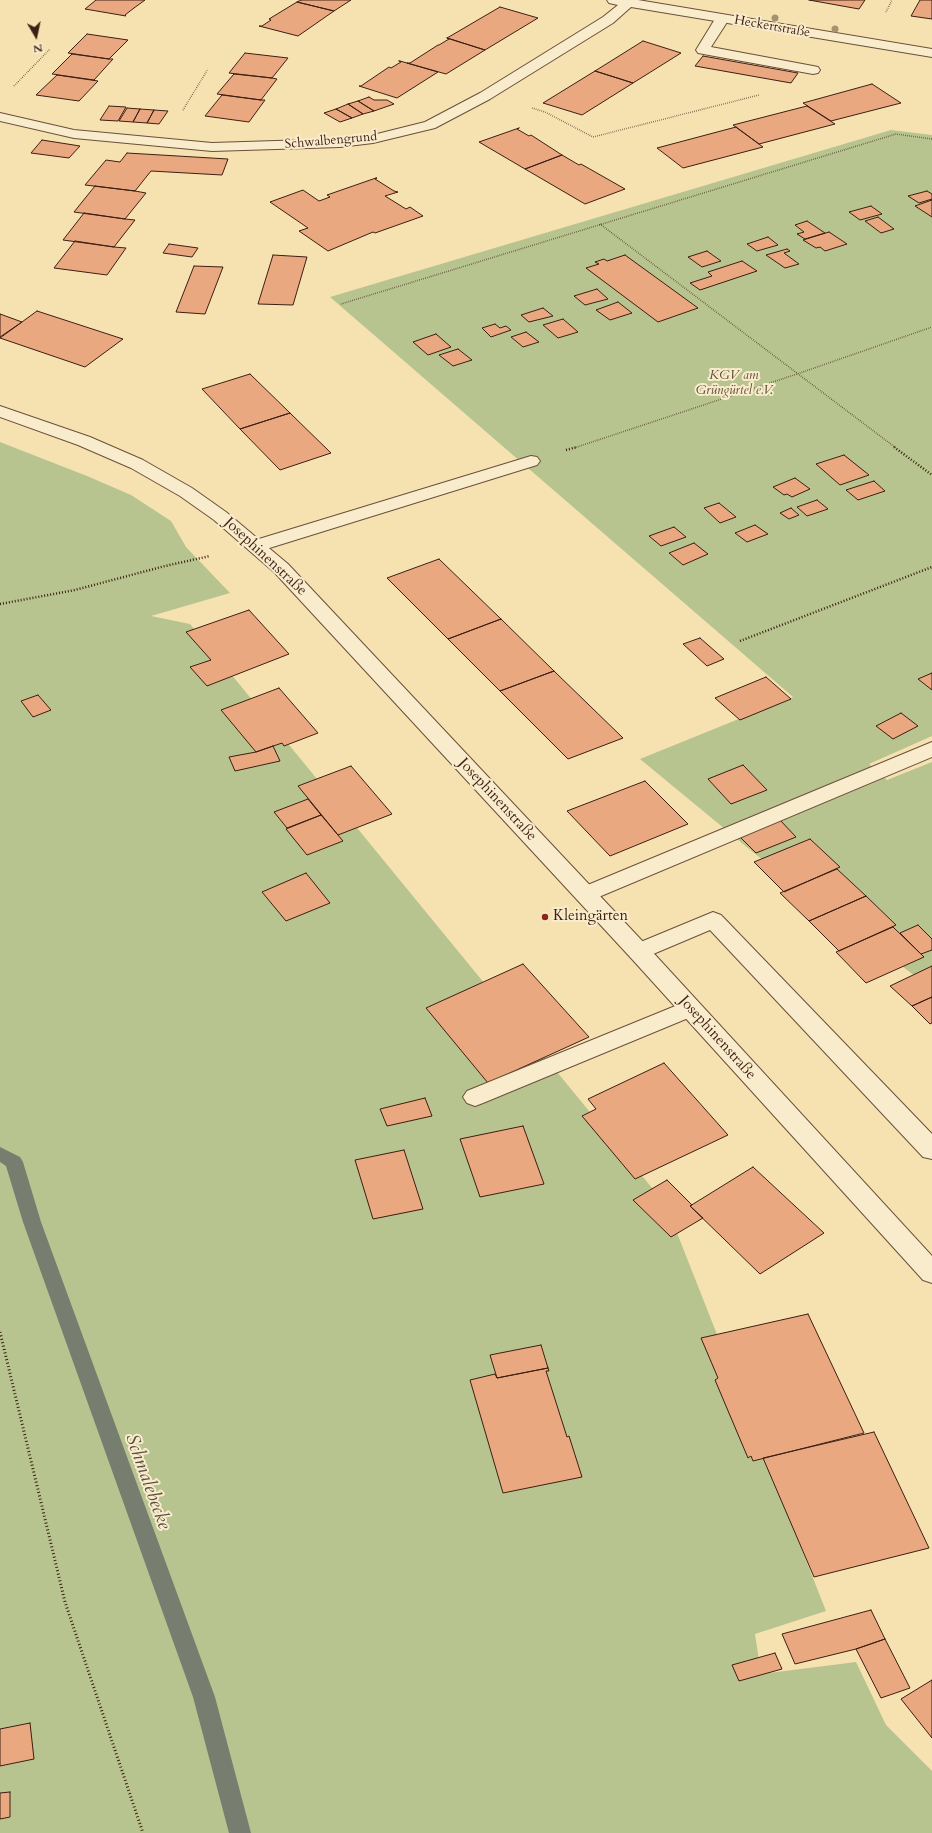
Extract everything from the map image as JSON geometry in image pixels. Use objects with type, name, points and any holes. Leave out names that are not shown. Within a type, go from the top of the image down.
[{"type":"street","name":"Heckertstraße","points":[[613,0],[932,53]]},
{"type":"street","name":"Schwalbengrund","points":[[0,117],[74,134],[212,147],[258,147],[340,143],[373,139],[430,125],[485,96],[608,20],[628,3]]},
{"type":"street","points":[[722,19],[703,50],[813,70]]},
{"type":"street","name":"Josephinenstraße","points":[[0,411],[84,441],[137,464],[186,492],[220,516],[281,568],[640,952],[932,1273]]},
{"type":"street","points":[[256,546],[531,461]]},
{"type":"street","points":[[586,894],[932,749]]},
{"type":"street","points":[[640,952],[713,920],[932,1150]]},
{"type":"street","points":[[475,1097],[690,1008]]},
{"type":"path","points":[[10,91],[50,49]]},
{"type":"path","points":[[163,143],[208,69]]},
{"type":"path","points":[[485,96],[545,112],[593,137],[760,95]]},
{"type":"path","points":[[341,304],[896,134],[932,139]]},
{"type":"path","points":[[600,224],[932,475]]},
{"type":"path","points":[[531,461],[932,328]]},
{"type":"path","points":[[0,604],[75,590],[165,566],[256,546]]},
{"type":"path","points":[[740,641],[932,567]]},
{"type":"path","points":[[0,1332],[65,1602],[143,1833]]},
{"type":"green space","name":"KGV am Grüngürtel e.V.","points":[[891,130],[932,135],[932,736],[869,764],[887,780],[932,762],[932,989],[754,853],[640,759],[793,697],[330,297]]},
{"type":"green space","points":[[0,442],[131,495],[171,521],[186,547],[230,593],[151,616],[190,624],[666,1205],[826,1611],[755,1634],[761,1674],[856,1662],[886,1725],[932,1771],[932,1833],[0,1833]]},
{"type":"building","points":[[96,0],[145,0],[125,15],[126,16],[85,9]]},
{"type":"building","points":[[301,0],[351,0],[334,11],[297,2]]},
{"type":"building","points":[[809,0],[865,0],[859,9]]},
{"type":"building","points":[[920,0],[932,0],[932,19],[911,16]]},
{"type":"building","points":[[297,2],[334,11],[298,36],[259,26],[262,26],[271,20],[269,19]]},
{"type":"building","points":[[500,7],[538,18],[485,50],[447,38]]},
{"type":"building","points":[[87,34],[128,40],[109,59],[68,53]]},
{"type":"building","points":[[447,38],[485,50],[446,74],[407,63],[410,63],[449,39]]},
{"type":"building","points":[[643,41],[681,53],[633,83],[595,71]]},
{"type":"building","points":[[245,53],[288,58],[272,78],[229,73]]},
{"type":"building","points":[[72,54],[113,59],[94,80],[52,74]]},
{"type":"building","points":[[703,56],[798,73],[791,83],[695,66]]},
{"type":"building","points":[[399,61],[438,72],[397,98],[359,86],[389,67],[391,68],[401,62]]},
{"type":"building","points":[[595,71],[633,83],[582,115],[543,103]]},
{"type":"building","points":[[234,74],[277,79],[261,100],[217,94]]},
{"type":"building","points":[[57,75],[98,81],[79,101],[36,95]]},
{"type":"building","points":[[872,84],[901,103],[831,121],[803,103]]},
{"type":"building","points":[[222,95],[265,100],[249,122],[205,116]]},
{"type":"building","points":[[369,97],[374,100],[387,100],[394,104],[374,111],[358,101]]},
{"type":"building","points":[[358,101],[374,111],[363,114],[348,104]]},
{"type":"building","points":[[348,104],[363,114],[352,118],[336,109]]},
{"type":"building","points":[[109,106],[126,107],[118,121],[100,120]]},
{"type":"building","points":[[807,106],[835,124],[759,144],[733,125]]},
{"type":"building","points":[[127,108],[140,109],[133,122],[119,121]]},
{"type":"building","points":[[140,109],[154,110],[147,123],[133,122]]},
{"type":"building","points":[[336,109],[352,118],[340,122],[324,113]]},
{"type":"building","points":[[154,110],[168,111],[159,124],[147,123]]},
{"type":"building","points":[[736,127],[763,147],[683,168],[657,148]]},
{"type":"building","points":[[519,128],[517,129],[529,136],[531,135],[562,155],[525,169],[479,142]]},
{"type":"building","points":[[42,140],[80,146],[69,158],[31,153]]},
{"type":"building","points":[[127,153],[228,159],[222,175],[151,171],[135,191],[85,185],[106,160],[120,162]]},
{"type":"building","points":[[562,155],[625,189],[585,204],[525,169]]},
{"type":"building","points":[[376,178],[375,179],[398,192],[385,196],[406,209],[410,207],[423,216],[375,233],[373,232],[328,251],[299,231],[308,228],[270,202],[303,190],[319,201],[330,197],[327,195]]},
{"type":"building","points":[[95,186],[146,193],[125,219],[74,212]]},
{"type":"building","points":[[927,191],[932,194],[932,199],[919,203],[908,196]]},
{"type":"building","points":[[932,200],[932,217],[915,206]]},
{"type":"building","points":[[871,206],[882,214],[860,220],[849,212]]},
{"type":"building","points":[[84,213],[135,220],[114,247],[63,240]]},
{"type":"building","points":[[878,217],[894,229],[881,233],[865,221]]},
{"type":"building","points":[[807,221],[825,233],[805,239],[797,234],[804,232],[795,225]]},
{"type":"building","points":[[829,232],[847,244],[825,251],[820,247],[816,248],[803,240]]},
{"type":"building","points":[[768,237],[778,245],[757,251],[747,244]]},
{"type":"building","points":[[75,241],[126,248],[107,275],[54,268]]},
{"type":"building","points":[[169,244],[198,248],[192,257],[163,253]]},
{"type":"building","points":[[787,249],[790,251],[784,253],[799,264],[785,268],[766,255]]},
{"type":"building","points":[[707,251],[721,261],[702,267],[688,257]]},
{"type":"building","points":[[273,255],[307,257],[293,305],[258,304]]},
{"type":"building","points":[[625,255],[698,308],[658,322],[586,268],[599,264],[595,262],[604,259],[607,261]]},
{"type":"building","points":[[742,261],[757,271],[700,290],[690,283],[712,276],[708,272]]},
{"type":"building","points":[[194,266],[223,267],[205,314],[176,312]]},
{"type":"building","points":[[597,289],[608,299],[585,305],[574,296]]},
{"type":"building","points":[[618,302],[632,313],[610,320],[596,310]]},
{"type":"building","points":[[543,308],[553,316],[529,322],[521,315]]},
{"type":"building","points":[[37,311],[123,339],[85,367],[0,338]]},
{"type":"building","points":[[0,314],[22,322],[0,337]]},
{"type":"building","points":[[563,319],[578,332],[558,338],[543,325]]},
{"type":"building","points":[[495,324],[500,328],[506,326],[511,330],[491,337],[482,328]]},
{"type":"building","points":[[526,332],[539,342],[523,347],[511,337]]},
{"type":"building","points":[[436,334],[451,347],[428,355],[413,342]]},
{"type":"building","points":[[458,349],[472,360],[453,366],[439,355]]},
{"type":"building","points":[[250,374],[290,413],[240,429],[202,389]]},
{"type":"building","points":[[290,413],[331,453],[280,470],[240,429]]},
{"type":"building","points":[[844,455],[869,475],[840,485],[816,464]]},
{"type":"building","points":[[795,478],[810,489],[792,497],[787,494],[784,495],[773,487]]},
{"type":"building","points":[[874,481],[885,491],[858,500],[846,490]]},
{"type":"building","points":[[817,500],[828,509],[807,516],[797,507]]},
{"type":"building","points":[[719,503],[736,517],[720,523],[704,508]]},
{"type":"building","points":[[791,508],[799,515],[789,519],[780,513]]},
{"type":"building","points":[[755,525],[768,534],[747,542],[735,533]]},
{"type":"building","points":[[674,527],[686,537],[661,546],[649,536]]},
{"type":"building","points":[[694,543],[708,554],[683,565],[669,553]]},
{"type":"building","points":[[439,559],[501,619],[448,639],[387,578]]},
{"type":"building","points":[[249,610],[289,654],[207,686],[190,667],[211,660],[186,632]]},
{"type":"building","points":[[501,619],[554,671],[500,691],[448,639]]},
{"type":"building","points":[[700,638],[724,659],[707,666],[683,644]]},
{"type":"building","points":[[554,671],[623,738],[568,759],[500,691]]},
{"type":"building","points":[[932,673],[932,690],[918,679]]},
{"type":"building","points":[[766,677],[791,699],[740,720],[715,698]]},
{"type":"building","points":[[279,688],[318,733],[284,746],[282,743],[256,752],[221,710]]},
{"type":"building","points":[[38,695],[51,710],[33,717],[21,701]]},
{"type":"building","points":[[901,713],[918,726],[893,739],[876,726]]},
{"type":"building","points":[[273,746],[280,761],[235,771],[229,757],[256,752]]},
{"type":"building","points":[[743,765],[767,790],[731,804],[708,779]]},
{"type":"building","points":[[351,766],[392,814],[338,835],[298,786]]},
{"type":"building","points":[[645,781],[688,824],[610,856],[567,811]]},
{"type":"building","points":[[308,799],[321,815],[287,828],[274,812]]},
{"type":"building","points":[[321,815],[343,841],[307,855],[286,829]]},
{"type":"building","points":[[780,820],[796,837],[756,853],[740,837]]},
{"type":"building","points":[[810,839],[840,867],[784,892],[754,862]]},
{"type":"building","points":[[837,869],[866,896],[809,921],[780,893]]},
{"type":"building","points":[[306,873],[330,903],[286,921],[262,892]]},
{"type":"building","points":[[866,896],[896,925],[839,951],[809,921]]},
{"type":"building","points":[[918,925],[932,939],[932,950],[921,954],[900,933]]},
{"type":"building","points":[[893,927],[924,957],[866,983],[836,952]]},
{"type":"building","points":[[523,964],[589,1037],[488,1083],[426,1008]]},
{"type":"building","points":[[932,966],[932,997],[912,1006],[890,986]]},
{"type":"building","points":[[932,997],[932,1023],[930,1024],[912,1006]]},
{"type":"building","points":[[664,1063],[728,1135],[635,1179],[582,1116],[596,1109],[588,1099]]},
{"type":"building","points":[[425,1098],[432,1116],[387,1126],[380,1109]]},
{"type":"building","points":[[523,1126],[544,1184],[480,1197],[460,1139]]},
{"type":"building","points":[[404,1150],[423,1209],[373,1219],[355,1160]]},
{"type":"building","points":[[753,1167],[824,1233],[760,1274],[690,1206]]},
{"type":"building","points":[[667,1180],[703,1218],[671,1237],[633,1200]]},
{"type":"building","points":[[808,1314],[864,1433],[753,1461],[751,1456],[748,1458],[715,1380],[718,1378],[701,1338]]},
{"type":"building","points":[[541,1345],[548,1368],[497,1378],[490,1355]]},
{"type":"building","points":[[548,1368],[549,1371],[546,1371],[567,1437],[569,1436],[582,1477],[503,1493],[470,1380],[495,1374],[497,1378]]},
{"type":"building","points":[[874,1432],[929,1548],[814,1577],[763,1458]]},
{"type":"building","points":[[871,1610],[885,1639],[856,1649],[795,1664],[782,1634]]},
{"type":"building","points":[[885,1639],[910,1688],[881,1698],[856,1649]]},
{"type":"building","points":[[775,1653],[782,1669],[739,1681],[732,1665]]},
{"type":"building","points":[[932,1680],[932,1738],[901,1699]]},
{"type":"building","points":[[30,1723],[34,1759],[0,1766],[0,1729]]},
{"type":"building","points":[[10,1792],[10,1817],[0,1819],[0,1793]]},
{"type":"waterway","name":"Schmalebecke","points":[[0,1154],[14,1162],[32,1222],[204,1697],[240,1833]]},
{"type":"place","name":"Kleingärten","points":[[545,917]]}]
